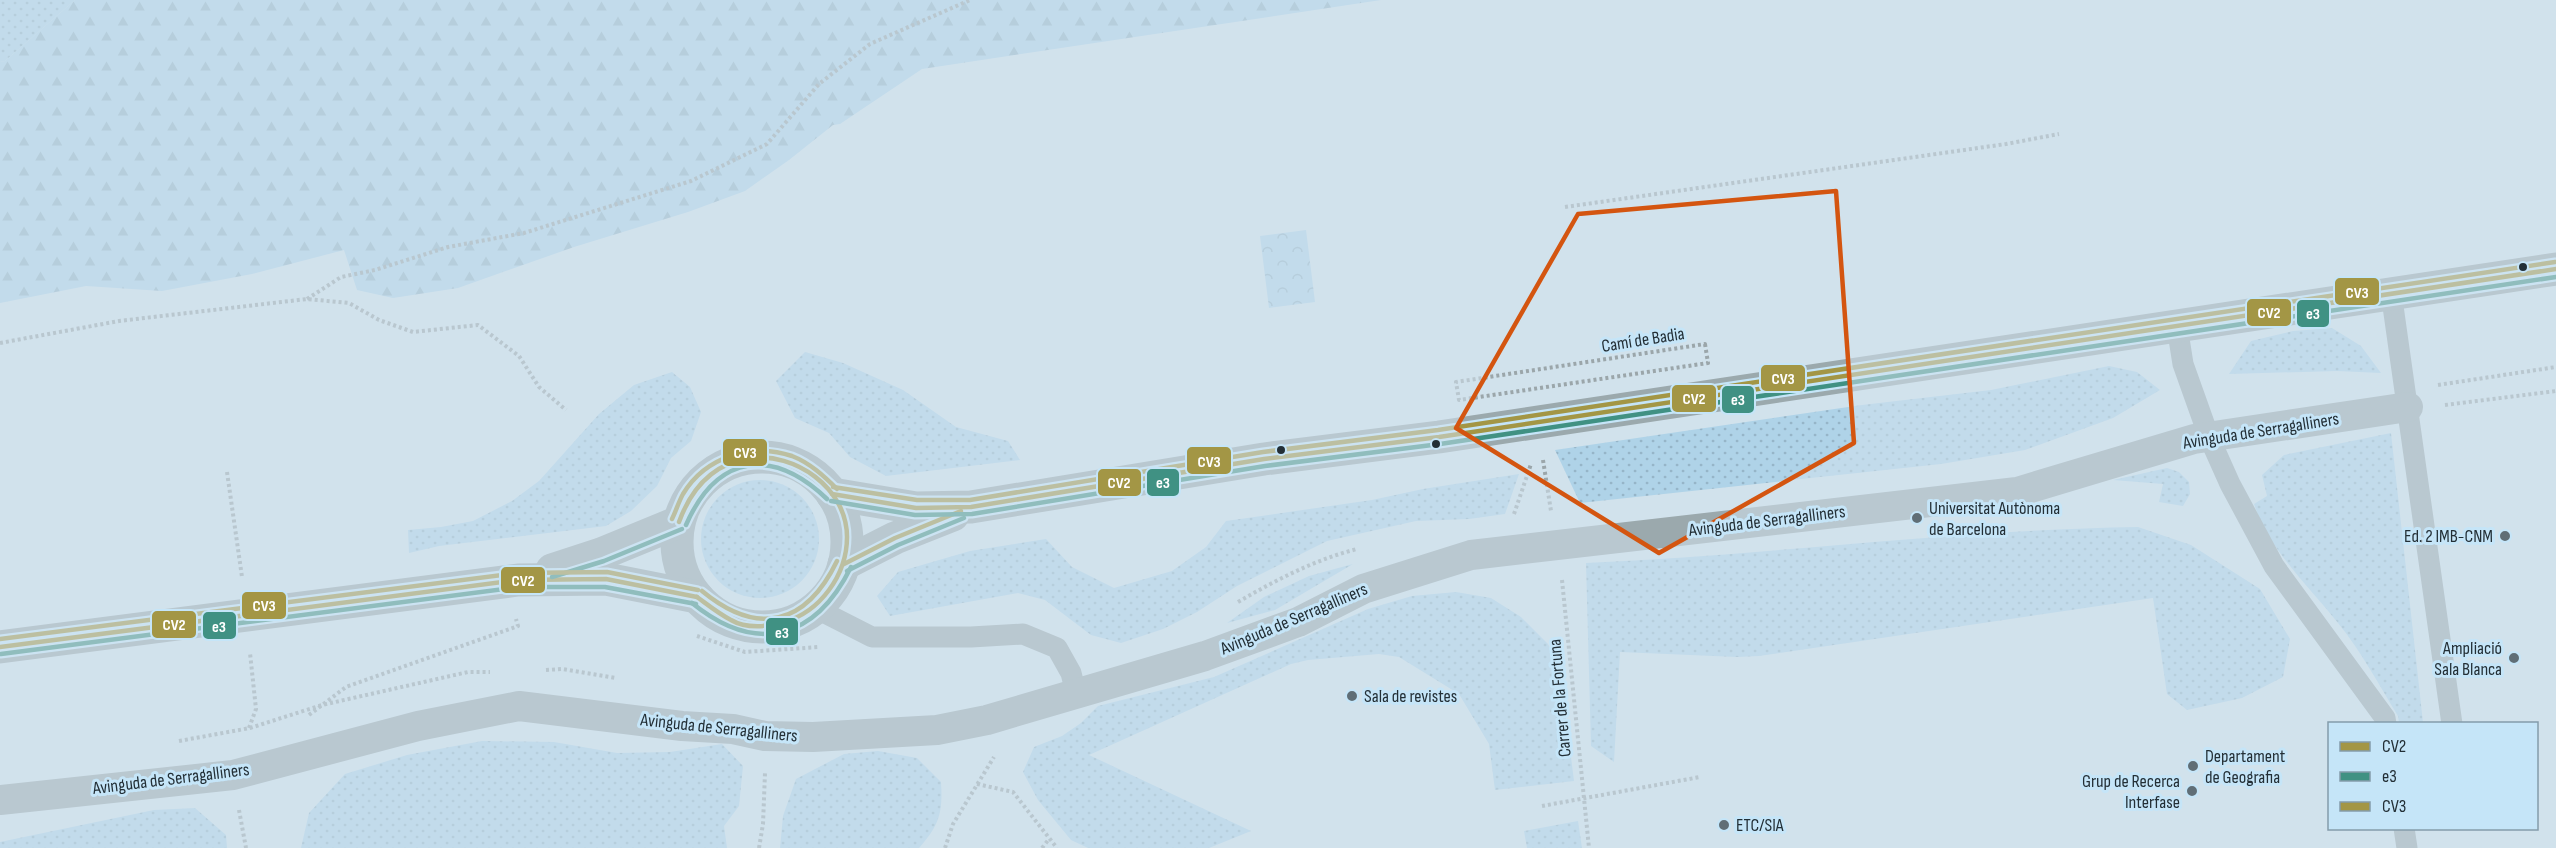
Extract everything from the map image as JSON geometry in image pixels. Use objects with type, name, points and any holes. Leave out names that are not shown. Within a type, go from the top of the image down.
[{"type":"street","points":[[832,494],[916,508],[971,507],[1264,459],[1439,437],[2556,269]]},
{"type":"street","name":"Avinguda de Serragalliners","points":[[0,800],[233,775],[418,726],[519,706],[682,726],[734,729],[765,736],[813,737],[938,730],[987,720],[1076,693],[1130,680],[1205,656],[1298,622],[1363,589],[1471,555],[1511,549],[1555,532],[2017,492],[2194,439],[2408,407]]},
{"type":"street","points":[[768,457],[796,464],[819,479],[832,494],[842,513],[846,533],[844,564],[833,589],[815,608],[780,625],[754,627],[728,621],[697,597],[686,580],[679,561],[677,541],[680,522],[688,501],[701,483],[718,469],[747,459],[768,457]]},
{"type":"street","points":[[844,564],[895,538],[971,507]]},
{"type":"street","points":[[518,580],[601,554],[680,522]]},
{"type":"street","points":[[0,647],[518,580],[606,579],[697,597]]},
{"type":"lane","points":[[2391,292],[2452,722]]},
{"type":"lane","points":[[2177,326],[2183,364],[2230,484],[2274,566],[2386,722]]},
{"type":"lane","points":[[815,608],[872,637],[971,637],[1023,634],[1057,648],[1071,673],[1076,693]]},
{"type":"lane","points":[[2404,830],[2407,848]]},
{"type":"path","points":[[307,299],[341,277],[375,270],[448,247],[524,233],[691,181],[767,144],[819,84],[870,44],[970,0]]},
{"type":"path","points":[[1565,207],[2006,144],[2059,134]]},
{"type":"path","points":[[0,343],[119,321],[307,299],[350,303],[379,320],[413,332],[478,325],[519,356],[540,387],[566,410]]},
{"type":"path","name":"Camí de Badia","points":[[1460,400],[1456,382],[1705,344],[1708,363]]},
{"type":"path","points":[[2408,407],[2556,391]]},
{"type":"path","points":[[1543,460],[1555,532]]},
{"type":"path","points":[[1514,515],[1531,464]]},
{"type":"path","points":[[227,472],[256,709]]},
{"type":"path","name":"Carrer de la Fortuna","points":[[1555,532],[1589,848]]},
{"type":"path","points":[[1236,604],[1283,576],[1336,555],[1367,547]]},
{"type":"path","points":[[304,719],[346,687],[518,626],[516,617]]},
{"type":"path","points":[[539,670],[562,669],[619,679]]},
{"type":"path","points":[[171,743],[250,728],[322,705],[468,672],[492,672]]},
{"type":"path","points":[[759,848],[763,824],[765,736]]},
{"type":"path","points":[[945,848],[953,824],[997,752]]},
{"type":"path","points":[[1542,806],[1700,777]]},
{"type":"path","points":[[977,784],[1013,792],[1057,848]]},
{"type":"path","points":[[1042,848],[1049,839]]},
{"type":"highlighted area","points":[[1836,191],[1854,443],[1659,553],[1456,428],[1578,214]]},
{"type":"green space","points":[[0,0],[75,0],[5,61],[0,62]]},
{"type":"green space","points":[[75,0],[1381,0],[922,69],[840,124],[833,125],[745,191],[458,288],[393,298],[357,290],[344,250],[252,274],[162,291],[86,286],[0,303],[0,62],[5,61]]},
{"type":"green space","points":[[1306,230],[1315,302],[1269,308],[1260,236]]},
{"type":"green space","points":[[2332,328],[2361,346],[2381,373],[2337,371],[2229,374],[2251,341],[2293,331]]},
{"type":"green space","points":[[805,352],[843,363],[903,390],[956,427],[1008,441],[1020,460],[886,476],[850,457],[829,433],[795,418],[776,381]]},
{"type":"green space","points":[[2109,366],[2137,372],[2160,390],[2113,418],[2025,450],[1941,464],[1580,503],[1555,450],[1862,405],[1991,390]]},
{"type":"green space","points":[[672,372],[690,387],[701,412],[691,441],[671,458],[657,486],[631,511],[606,526],[439,546],[409,553],[408,530],[473,521],[512,501],[539,481],[599,414],[634,385]]},
{"type":"green space","points":[[2391,433],[2423,722],[2399,722],[2398,716],[2346,634],[2269,537],[2254,504],[2267,496],[2262,475],[2284,455]]},
{"type":"green space","points":[[2167,468],[2179,472],[2189,482],[2190,494],[2183,506],[2159,502],[2163,484],[2113,480]]},
{"type":"green space","points":[[1519,474],[1505,514],[1469,519],[1416,521],[1327,541],[1237,586],[1197,612],[1163,629],[1121,643],[1091,635],[1045,600],[1018,593],[890,616],[877,596],[898,572],[970,551],[1046,539],[1072,567],[1114,588],[1172,571],[1206,547],[1226,521],[1372,500],[1423,489]]},
{"type":"green space","points":[[760,480],[771,481],[793,490],[809,506],[818,528],[818,550],[809,572],[793,588],[771,597],[760,598],[749,597],[727,588],[711,572],[702,550],[701,539],[702,528],[711,506],[727,490],[749,481]]},
{"type":"green space","points":[[2138,527],[2191,545],[2260,589],[2290,639],[2283,677],[2242,698],[2187,710],[2167,694],[2153,598],[1759,656],[1620,652],[1614,762],[1591,746],[1586,563],[2000,533]]},
{"type":"green space","points":[[1353,564],[1275,610],[1227,623],[1264,597],[1309,576]]},
{"type":"green space","points":[[1456,592],[1491,598],[1521,617],[1548,644],[1560,669],[1574,781],[1495,790],[1489,744],[1459,694],[1399,657],[1379,654],[1308,660],[1291,664],[1089,755],[1251,831],[1209,848],[1088,848],[1071,840],[1038,800],[1023,772],[1034,747],[1062,736],[1081,723],[1098,706],[1214,677],[1368,609],[1412,596]]},
{"type":"green space","points":[[482,741],[554,742],[617,753],[670,752],[722,744],[743,766],[739,806],[724,826],[727,848],[301,848],[309,813],[345,774],[407,755]]},
{"type":"green space","points":[[878,751],[917,758],[941,782],[938,818],[919,848],[780,848],[783,816],[796,779],[844,754]]},
{"type":"green space","points":[[195,808],[226,835],[227,848],[0,848],[0,842],[154,810]]},
{"type":"green space","points":[[1578,821],[1582,848],[1527,848],[1524,831]]},
{"type":"transit line","name":"CV3","points":[[833,487],[917,500],[970,500],[1263,452],[1438,430],[2555,262]]},
{"type":"transit line","name":"CV2","points":[[832,494],[916,508],[971,507],[1264,459],[1439,437],[2556,269]]},
{"type":"transit line","name":"e3","points":[[831,501],[915,515],[972,514],[1265,466],[1440,444],[2556,277]]},
{"type":"transit line","name":"CV3","points":[[672,519],[683,494],[704,470],[717,462],[746,452],[777,452],[792,456],[811,466],[837,489]]},
{"type":"transit line","name":"CV2","points":[[679,522],[690,499],[705,480],[725,466],[749,458],[784,461],[800,467],[828,489],[845,519],[846,551],[837,578],[820,601],[797,617],[771,625],[743,625],[722,615],[697,597]]},
{"type":"transit line","name":"e3","points":[[686,525],[699,501],[713,484],[730,472],[748,466],[766,466],[786,471],[806,482],[827,499]]},
{"type":"transit line","name":"CV2","points":[[844,564],[895,538],[961,511]]},
{"type":"transit line","name":"e3","points":[[847,571],[898,545],[964,518]]},
{"type":"transit line","name":"e3","points":[[552,577],[604,561],[682,529]]},
{"type":"transit line","name":"CV3","points":[[702,591],[723,606],[742,615],[761,619],[779,617],[795,611],[811,599],[825,583],[837,561]]},
{"type":"transit line","name":"e3","points":[[692,603],[716,619],[739,630],[761,634],[782,632],[802,624],[820,611],[836,592],[851,567]]},
{"type":"transit line","name":"CV3","points":[[0,639],[517,573],[607,572],[698,590]]},
{"type":"transit line","name":"CV2","points":[[0,647],[518,580],[606,579],[697,597]]},
{"type":"transit line","name":"e3","points":[[1,654],[519,587],[605,587],[696,604]]},
{"type":"place","name":"Universitat Autònoma de Barcelona","points":[[1917,518]]},
{"type":"place","name":"Ed. 2 IMB-CNM","points":[[2505,536]]},
{"type":"place","name":"Ampliació Sala Blanca","points":[[2514,658]]},
{"type":"place","name":"Sala de revistes","points":[[1352,696]]},
{"type":"place","name":"Departament de Geografia","points":[[2193,766]]},
{"type":"place","name":"Grup de Recerca Interfase","points":[[2192,791]]},
{"type":"place","name":"ETC/SIA","points":[[1724,825]]}]
